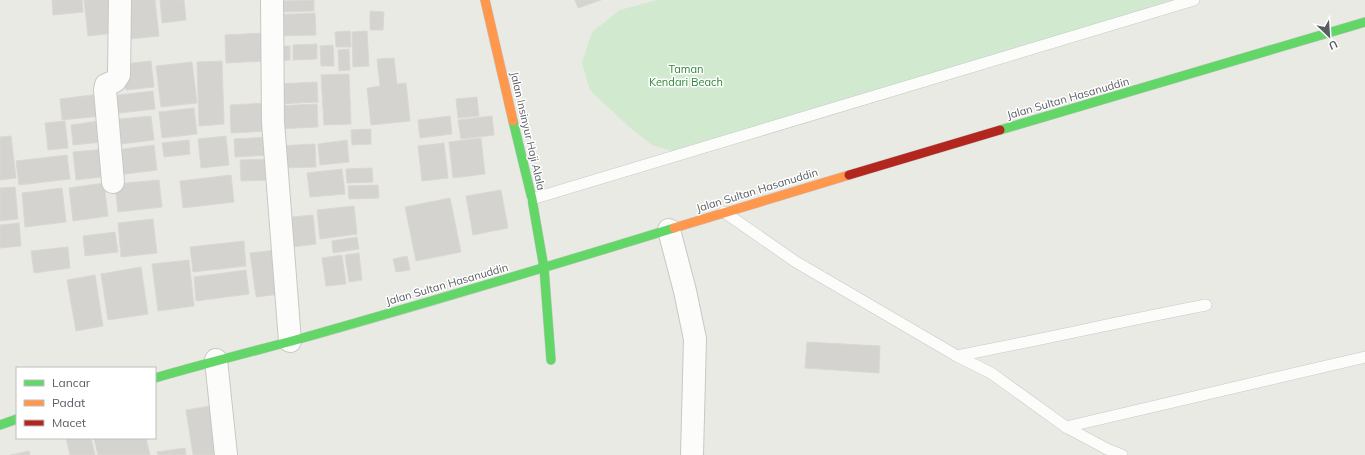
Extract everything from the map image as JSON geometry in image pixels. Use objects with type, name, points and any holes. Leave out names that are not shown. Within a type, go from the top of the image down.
[{"type":"main road","name":"Jalan Insinyur Haji Alala","points":[[485,0],[532,200],[544,268],[551,360]]},
{"type":"main road","name":"Jalan Sultan Hasanuddin","points":[[156,378],[544,268],[724,212],[1365,22]]},
{"type":"main road","points":[[0,424],[16,419]]},
{"type":"street","points":[[113,182],[105,90],[106,85],[115,81],[119,75],[120,0]]},
{"type":"street","points":[[272,0],[273,122],[290,341]]},
{"type":"street","points":[[669,230],[685,291],[695,339],[692,455]]},
{"type":"street","points":[[216,360],[226,455]]},
{"type":"lane","points":[[532,200],[1194,0]]},
{"type":"lane","points":[[724,212],[796,262],[957,356],[991,373],[1066,427],[1107,449],[1122,455]]},
{"type":"lane","points":[[957,356],[1054,337],[1129,319],[1206,305]]},
{"type":"lane","points":[[1066,427],[1365,357]]},
{"type":"green space","name":"Taman Kendari Beach","points":[[657,0],[1186,0],[686,155],[652,145],[629,127],[590,90],[582,63],[592,32],[620,10]]},
{"type":"building","points":[[52,0],[82,0],[83,12],[53,15]]},
{"type":"building","points":[[84,0],[111,0],[115,33],[88,36]]},
{"type":"building","points":[[126,0],[155,0],[159,36],[130,39]]},
{"type":"building","points":[[160,0],[184,0],[186,20],[162,23]]},
{"type":"building","points":[[314,0],[314,11],[283,12],[283,1]]},
{"type":"building","points":[[575,0],[601,0],[578,8]]},
{"type":"building","points":[[370,11],[384,12],[383,30],[370,30]]},
{"type":"building","points":[[315,13],[316,35],[274,36],[274,15]]},
{"type":"building","points":[[350,31],[351,47],[336,47],[335,32]]},
{"type":"building","points":[[367,31],[369,66],[353,67],[352,32]]},
{"type":"building","points":[[265,33],[266,61],[226,63],[225,35]]},
{"type":"building","points":[[317,44],[317,59],[293,60],[293,45]]},
{"type":"building","points":[[333,45],[334,66],[321,66],[320,46]]},
{"type":"building","points":[[274,46],[290,46],[290,60],[274,61]]},
{"type":"building","points":[[349,49],[350,70],[339,71],[338,50]]},
{"type":"building","points":[[394,58],[397,84],[406,83],[410,121],[371,125],[367,88],[380,86],[377,59]]},
{"type":"building","points":[[151,61],[154,87],[126,90],[123,64]]},
{"type":"building","points":[[222,61],[224,124],[199,126],[197,62]]},
{"type":"building","points":[[192,62],[197,103],[161,107],[156,66]]},
{"type":"building","points":[[349,74],[351,124],[324,125],[321,75]]},
{"type":"building","points":[[317,82],[318,102],[277,104],[277,84]]},
{"type":"building","points":[[153,91],[155,109],[111,114],[110,96]]},
{"type":"building","points":[[99,94],[101,116],[62,120],[60,99]]},
{"type":"building","points":[[477,97],[479,116],[458,118],[456,99]]},
{"type":"building","points":[[268,103],[269,131],[231,133],[230,105]]},
{"type":"building","points":[[317,104],[318,127],[276,129],[275,106]]},
{"type":"building","points":[[194,108],[197,134],[162,138],[159,112]]},
{"type":"building","points":[[151,116],[154,140],[113,145],[110,120]]},
{"type":"building","points":[[450,116],[452,134],[420,138],[418,120]]},
{"type":"building","points":[[492,116],[494,135],[461,139],[458,120]]},
{"type":"building","points":[[65,121],[68,148],[48,150],[45,123]]},
{"type":"building","points":[[99,121],[102,142],[73,145],[71,125]]},
{"type":"building","points":[[371,129],[371,144],[352,145],[351,130]]},
{"type":"building","points":[[11,136],[16,178],[0,180],[0,137]]},
{"type":"building","points":[[226,136],[229,165],[201,168],[198,139]]},
{"type":"building","points":[[271,137],[272,155],[235,157],[234,139]]},
{"type":"building","points":[[481,138],[485,174],[453,178],[449,142]]},
{"type":"building","points":[[189,140],[190,154],[164,157],[162,143]]},
{"type":"building","points":[[347,140],[349,162],[320,165],[318,144]]},
{"type":"building","points":[[444,143],[448,178],[422,181],[418,146]]},
{"type":"building","points":[[315,144],[316,167],[280,168],[278,146]]},
{"type":"building","points":[[154,145],[157,170],[118,175],[116,150]]},
{"type":"building","points":[[106,149],[109,176],[76,180],[73,152]]},
{"type":"building","points":[[67,155],[70,179],[19,185],[16,161]]},
{"type":"building","points":[[271,159],[272,180],[241,181],[240,160]]},
{"type":"building","points":[[372,168],[373,182],[347,183],[346,169]]},
{"type":"building","points":[[342,169],[345,194],[310,197],[307,173]]},
{"type":"building","points":[[231,175],[234,202],[183,208],[180,181]]},
{"type":"building","points":[[159,180],[162,207],[118,212],[115,184]]},
{"type":"building","points":[[104,183],[108,216],[73,221],[69,188]]},
{"type":"building","points":[[378,185],[379,198],[349,199],[348,186]]},
{"type":"building","points":[[15,187],[18,219],[0,221],[0,188]]},
{"type":"building","points":[[62,188],[66,222],[25,227],[22,193]]},
{"type":"building","points":[[501,190],[508,228],[473,235],[466,196]]},
{"type":"building","points":[[450,198],[461,252],[416,261],[405,207]]},
{"type":"building","points":[[354,206],[357,234],[320,239],[317,210]]},
{"type":"building","points":[[313,215],[316,244],[285,248],[282,218]]},
{"type":"building","points":[[153,219],[157,253],[121,257],[118,223]]},
{"type":"building","points":[[19,223],[21,246],[0,248],[0,225]]},
{"type":"building","points":[[115,232],[118,252],[85,256],[83,236]]},
{"type":"building","points":[[357,237],[359,249],[333,253],[332,241]]},
{"type":"building","points":[[244,241],[246,266],[193,272],[190,247]]},
{"type":"building","points":[[68,247],[70,268],[34,273],[31,251]]},
{"type":"building","points":[[275,250],[280,294],[256,297],[250,253]]},
{"type":"building","points":[[359,253],[362,280],[349,282],[345,255]]},
{"type":"building","points":[[342,255],[346,284],[326,286],[322,258]]},
{"type":"building","points":[[407,256],[410,270],[396,272],[393,259]]},
{"type":"building","points":[[189,260],[194,306],[158,311],[152,264]]},
{"type":"building","points":[[141,267],[148,314],[108,320],[101,274]]},
{"type":"building","points":[[246,270],[249,294],[196,301],[194,277]]},
{"type":"building","points":[[95,275],[103,326],[76,331],[67,280]]},
{"type":"building","points":[[807,342],[880,346],[879,373],[805,368]]},
{"type":"building","points":[[216,405],[224,455],[193,455],[186,410]]},
{"type":"building","points":[[66,439],[91,439],[95,455],[70,455]]},
{"type":"building","points":[[94,439],[146,439],[150,455],[98,455]]},
{"type":"building","points":[[185,448],[186,455],[158,455],[157,452]]},
{"type":"building","points":[[29,451],[30,455],[11,455]]},
{"type":"traffic: fast","points":[[1000,130],[1365,22]]},
{"type":"traffic: fast","points":[[513,121],[532,199],[544,268],[551,360]]},
{"type":"traffic: fast","points":[[156,378],[388,314],[674,228]]},
{"type":"traffic: fast","points":[[0,425],[16,419]]},
{"type":"traffic: slow","points":[[485,0],[513,121]]},
{"type":"traffic: slow","points":[[674,228],[849,175]]},
{"type":"traffic: jam","points":[[849,175],[1000,130]]}]
